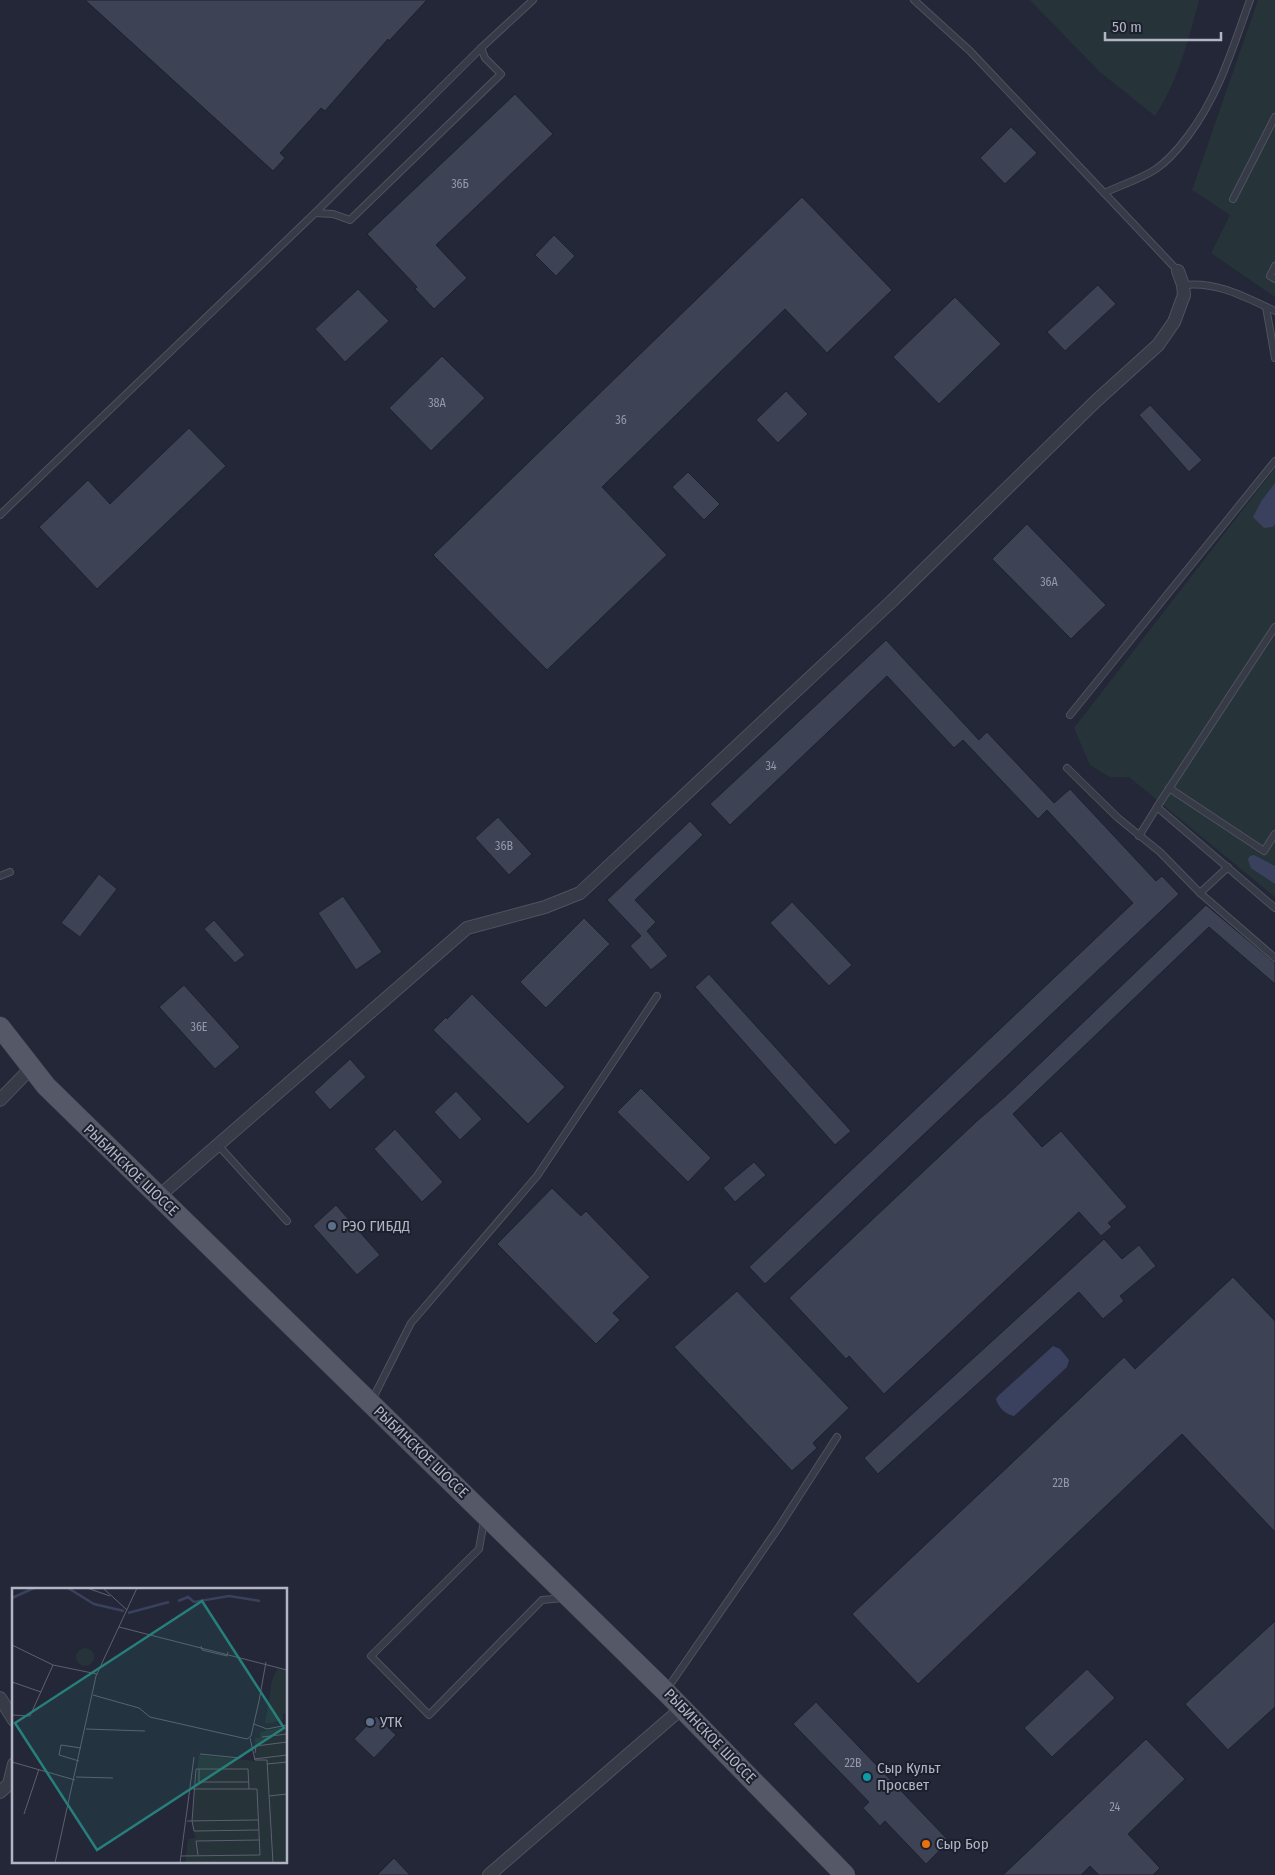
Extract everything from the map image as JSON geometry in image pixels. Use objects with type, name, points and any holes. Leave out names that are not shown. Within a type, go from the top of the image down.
[{"type":"main road","name":"РЫБИНСКОЕ ШОССЕ","points":[[0,1027],[46,1086],[666,1692],[845,1875]]},
{"type":"street","points":[[158,1197],[467,928],[545,907],[580,893],[885,608],[1096,401],[1158,345],[1174,322],[1184,295],[1178,271]]},
{"type":"street","points":[[0,1100],[31,1068]]},
{"type":"street","points":[[0,1698],[12,1717]]},
{"type":"street","points":[[490,1875],[681,1709]]},
{"type":"street","points":[[0,1792],[9,1784],[12,1772]]},
{"type":"lane","points":[[0,515],[316,213],[481,48],[533,0]]},
{"type":"lane","points":[[914,0],[970,51],[1178,271]]},
{"type":"lane","points":[[1104,193],[1156,169],[1182,143],[1214,95],[1224,74],[1250,0]]},
{"type":"lane","points":[[316,213],[333,214],[350,220],[501,74],[485,58],[481,48]]},
{"type":"lane","points":[[1233,199],[1275,117]]},
{"type":"lane","points":[[1275,266],[1270,276],[1275,280]]},
{"type":"lane","points":[[1183,285],[1198,283],[1211,285],[1275,311]]},
{"type":"lane","points":[[1266,307],[1275,358]]},
{"type":"lane","points":[[1070,715],[1275,461]]},
{"type":"lane","points":[[1139,836],[1275,627]]},
{"type":"lane","points":[[1067,768],[1118,818],[1160,852],[1200,893],[1275,958]]},
{"type":"lane","points":[[1169,788],[1264,851],[1275,834]]},
{"type":"lane","points":[[1157,807],[1275,908]]},
{"type":"lane","points":[[1200,893],[1228,867]]},
{"type":"lane","points":[[0,876],[10,872]]},
{"type":"lane","points":[[370,1403],[411,1323],[537,1176],[657,996]]},
{"type":"lane","points":[[218,1145],[287,1221]]},
{"type":"lane","points":[[666,1692],[779,1527],[836,1437]]},
{"type":"lane","points":[[486,1515],[479,1549],[371,1656],[429,1715],[542,1600],[569,1597]]},
{"type":"shaded area","points":[[1030,0],[1199,0],[1176,75],[1155,116],[1100,72]]},
{"type":"shaded area","points":[[1258,0],[1275,0],[1275,297],[1211,253],[1230,215],[1192,190]]},
{"type":"shaded area","points":[[1275,468],[1275,897],[1129,777],[1110,777],[1090,765],[1074,728]]},
{"type":"water","points":[[1275,483],[1275,524],[1273,527],[1264,528],[1253,517],[1262,500]]},
{"type":"water","points":[[1254,855],[1275,866],[1275,884],[1251,868],[1248,859]]},
{"type":"water","points":[[1053,1346],[1060,1349],[1069,1360],[1067,1367],[1014,1416],[1005,1412],[997,1402],[998,1396]]},
{"type":"building","points":[[85,0],[427,0],[389,41],[388,39],[325,111],[321,108],[280,153],[285,158],[273,171]]},
{"type":"building","points":[[515,94],[553,134],[436,245],[467,278],[434,309],[415,289],[417,287],[367,234]]},
{"type":"building","points":[[1011,127],[1037,153],[1005,184],[980,158]]},
{"type":"building","points":[[802,197],[892,290],[827,353],[785,309],[602,487],[667,555],[547,670],[433,555]]},
{"type":"building","points":[[554,235],[575,256],[556,276],[535,255]]},
{"type":"building","points":[[1098,285],[1116,304],[1065,351],[1047,332]]},
{"type":"building","points":[[358,289],[389,321],[345,362],[315,329]]},
{"type":"building","points":[[955,297],[1001,344],[939,404],[893,357]]},
{"type":"building","points":[[442,356],[485,398],[431,451],[389,408]]},
{"type":"building","points":[[786,391],[808,414],[778,443],[756,420]]},
{"type":"building","points":[[1150,405],[1202,460],[1189,472],[1139,415]]},
{"type":"building","points":[[189,428],[226,466],[97,589],[39,527],[88,480],[110,504]]},
{"type":"building","points":[[688,472],[720,504],[704,520],[672,487]]},
{"type":"building","points":[[1027,524],[1106,605],[1071,639],[992,559]]},
{"type":"building","points":[[886,640],[979,740],[987,732],[1054,803],[1070,789],[1156,881],[1162,876],[1179,894],[765,1284],[749,1267],[1133,903],[1047,810],[1038,819],[963,740],[954,748],[887,676],[730,825],[710,804]]},
{"type":"building","points":[[498,817],[532,854],[509,875],[475,838]]},
{"type":"building","points":[[690,821],[703,835],[635,900],[656,922],[647,931],[668,956],[651,970],[630,946],[641,936],[607,900]]},
{"type":"building","points":[[99,874],[117,889],[80,937],[61,923]]},
{"type":"building","points":[[343,896],[382,952],[356,970],[318,913]]},
{"type":"building","points":[[792,902],[852,965],[829,986],[770,923]]},
{"type":"building","points":[[1206,905],[1275,963],[1275,984],[1209,927],[1013,1114],[1042,1147],[1061,1131],[1127,1207],[1108,1223],[1112,1227],[1101,1236],[1079,1212],[884,1394],[849,1356],[846,1359],[789,1298],[1006,1096]]},
{"type":"building","points":[[584,918],[610,944],[546,1008],[520,982]]},
{"type":"building","points":[[214,920],[245,955],[235,963],[204,929]]},
{"type":"building","points":[[709,974],[851,1131],[835,1145],[695,987]]},
{"type":"building","points":[[184,985],[240,1047],[215,1069],[159,1007]]},
{"type":"building","points":[[472,994],[565,1087],[528,1124],[433,1030]]},
{"type":"building","points":[[350,1059],[366,1077],[330,1110],[314,1092]]},
{"type":"building","points":[[641,1088],[711,1158],[688,1182],[617,1112]]},
{"type":"building","points":[[456,1091],[482,1119],[460,1140],[434,1112]]},
{"type":"building","points":[[395,1129],[443,1182],[422,1202],[374,1149]]},
{"type":"building","points":[[754,1162],[766,1175],[735,1202],[723,1188]]},
{"type":"building","points":[[552,1188],[581,1216],[586,1211],[650,1277],[613,1313],[620,1320],[596,1344],[497,1244]]},
{"type":"building","points":[[336,1205],[380,1255],[357,1275],[313,1226]]},
{"type":"building","points":[[1104,1239],[1122,1259],[1139,1245],[1156,1266],[1120,1296],[1124,1301],[1103,1319],[1079,1292],[878,1474],[864,1458]]},
{"type":"building","points":[[1233,1277],[1275,1321],[1275,1532],[1182,1434],[918,1684],[852,1614],[1124,1357],[1135,1369]]},
{"type":"building","points":[[737,1291],[849,1408],[813,1443],[817,1448],[792,1471],[674,1347]]},
{"type":"building","points":[[1275,1621],[1275,1707],[1228,1750],[1185,1704]]},
{"type":"building","points":[[1087,1669],[1115,1698],[1052,1757],[1024,1728]]},
{"type":"building","points":[[816,1702],[949,1841],[926,1864],[885,1821],[880,1826],[863,1808],[869,1802],[793,1724]]},
{"type":"building","points":[[376,1716],[396,1735],[374,1758],[354,1739]]},
{"type":"building","points":[[1146,1739],[1185,1779],[1128,1834],[1160,1868],[1153,1875],[1099,1875],[1090,1866],[1081,1875],[1003,1875]]},
{"type":"building","points":[[394,1858],[410,1875],[377,1875]]},
{"type":"place","name":"РЭО ГИБДД","points":[[332,1226]]},
{"type":"place","name":"УТК","points":[[370,1722]]},
{"type":"place","name":"Сыр Культ Просвет","points":[[867,1777]]},
{"type":"place","name":"Сыр Бор","points":[[926,1844]]}]
